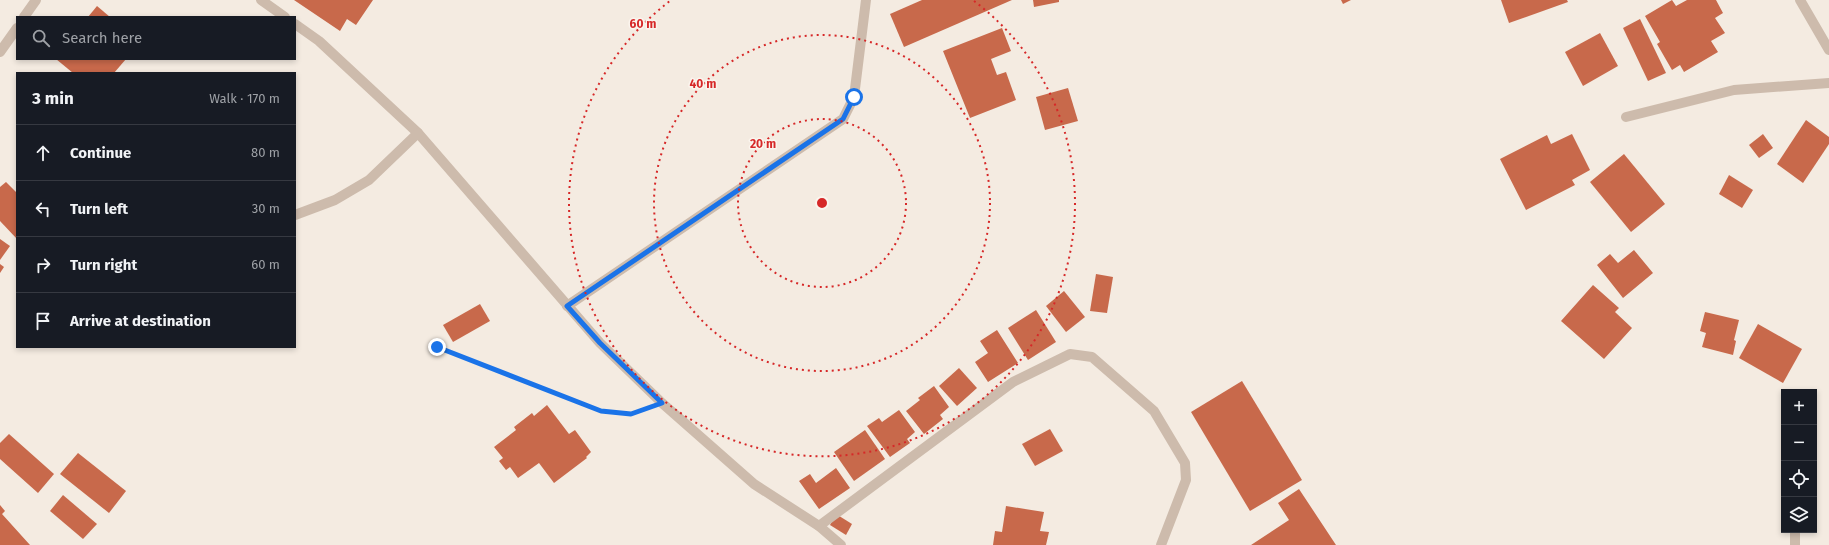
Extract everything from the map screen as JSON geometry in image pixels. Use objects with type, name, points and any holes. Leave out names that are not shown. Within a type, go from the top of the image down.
[{"type":"street","points":[[25,16],[36,0]]},
{"type":"street","points":[[261,0],[284,16]]},
{"type":"street","points":[[567,306],[843,119],[854,97],[866,0]]},
{"type":"street","points":[[1800,0],[1829,50]]},
{"type":"street","points":[[296,25],[318,41],[418,133],[600,343],[662,403],[754,484],[819,526],[841,545]]},
{"type":"street","points":[[0,52],[16,29]]},
{"type":"street","points":[[1626,117],[1734,90],[1829,83]]},
{"type":"street","points":[[296,215],[335,200],[369,180],[418,133]]},
{"type":"street","points":[[819,526],[1013,382],[1070,354],[1092,357],[1154,411],[1185,463],[1186,480],[1161,545]]},
{"type":"street","points":[[1795,545],[1796,533]]},
{"type":"path","points":[[437,347],[601,411],[631,414],[662,403]]},
{"type":"building","points":[[294,0],[373,0],[356,25],[347,19],[340,31]]},
{"type":"building","points":[[922,0],[1012,0],[904,47],[890,14]]},
{"type":"building","points":[[1033,0],[1059,0],[1059,2],[1034,7]]},
{"type":"building","points":[[1341,0],[1351,0],[1343,4]]},
{"type":"building","points":[[1501,0],[1567,0],[1568,2],[1509,23]]},
{"type":"building","points":[[1672,0],[1676,6],[1687,0],[1716,0],[1723,13],[1715,18],[1725,33],[1711,41],[1718,52],[1684,72],[1680,65],[1672,70],[1657,44],[1660,42],[1645,16]]},
{"type":"building","points":[[97,6],[109,16],[89,16]]},
{"type":"building","points":[[1640,19],[1666,73],[1648,81],[1623,28]]},
{"type":"building","points":[[1002,28],[1011,51],[991,59],[997,75],[1006,72],[1016,100],[970,118],[943,51]]},
{"type":"building","points":[[1600,33],[1618,66],[1583,86],[1565,52]]},
{"type":"building","points":[[57,60],[125,60],[115,72],[72,72]]},
{"type":"building","points":[[1068,88],[1078,121],[1045,130],[1036,97]]},
{"type":"building","points":[[1806,120],[1829,137],[1829,144],[1803,183],[1777,164]]},
{"type":"building","points":[[1572,134],[1590,170],[1572,180],[1575,185],[1526,210],[1500,159],[1547,135],[1551,144]]},
{"type":"building","points":[[1763,134],[1773,148],[1759,158],[1749,145]]},
{"type":"building","points":[[1624,154],[1665,204],[1631,232],[1590,182]]},
{"type":"building","points":[[1729,175],[1753,190],[1742,208],[1719,194]]},
{"type":"building","points":[[6,182],[16,192],[16,238],[0,221],[0,187]]},
{"type":"building","points":[[0,239],[10,246],[0,260]]},
{"type":"building","points":[[1634,250],[1653,273],[1623,298],[1597,265],[1610,254],[1618,263]]},
{"type":"building","points":[[0,264],[4,267],[0,273]]},
{"type":"building","points":[[1096,274],[1113,277],[1107,313],[1090,311]]},
{"type":"building","points":[[1593,285],[1619,308],[1615,312],[1632,328],[1604,359],[1561,321]]},
{"type":"building","points":[[1064,291],[1085,317],[1066,332],[1046,306]]},
{"type":"building","points":[[480,304],[490,321],[453,342],[443,325]]},
{"type":"building","points":[[1036,310],[1056,342],[1028,360],[1008,328]]},
{"type":"building","points":[[1705,312],[1739,320],[1734,340],[1736,341],[1733,355],[1702,347],[1706,333],[1700,331]]},
{"type":"building","points":[[1758,324],[1802,349],[1783,383],[1739,358]]},
{"type":"building","points":[[997,330],[1018,363],[988,382],[975,362],[988,353],[980,341]]},
{"type":"building","points":[[959,368],[977,388],[957,406],[939,386]]},
{"type":"building","points":[[1242,381],[1302,480],[1250,511],[1191,412]]},
{"type":"building","points":[[934,386],[949,407],[940,415],[943,419],[924,434],[906,411],[920,400],[918,398]]},
{"type":"building","points":[[547,405],[569,434],[575,430],[591,452],[586,457],[587,458],[554,483],[539,463],[518,478],[510,467],[506,470],[499,461],[503,458],[494,447],[516,430],[514,427],[532,413],[534,416]]},
{"type":"building","points":[[899,410],[915,432],[907,439],[910,443],[890,457],[867,426],[879,418],[882,422]]},
{"type":"building","points":[[1050,429],[1063,451],[1035,466],[1022,444]]},
{"type":"building","points":[[865,430],[885,459],[854,481],[834,452]]},
{"type":"building","points":[[9,434],[54,474],[38,493],[0,459],[0,443]]},
{"type":"building","points":[[78,453],[126,491],[109,513],[60,474]]},
{"type":"building","points":[[836,468],[850,488],[819,509],[799,481],[810,474],[816,483]]},
{"type":"building","points":[[1299,489],[1336,545],[1251,545],[1289,520],[1278,503]]},
{"type":"building","points":[[63,495],[97,524],[83,539],[50,511]]},
{"type":"building","points":[[0,505],[5,511],[2,514],[30,545],[0,545]]},
{"type":"building","points":[[1006,506],[1044,512],[1040,531],[1049,532],[1046,545],[993,545],[995,531],[1002,532]]},
{"type":"building","points":[[836,514],[852,524],[846,535],[830,525]]},
{"type":"route","points":[[437,347],[601,411],[631,414],[662,403],[600,343],[567,306],[843,119],[854,97]]}]
